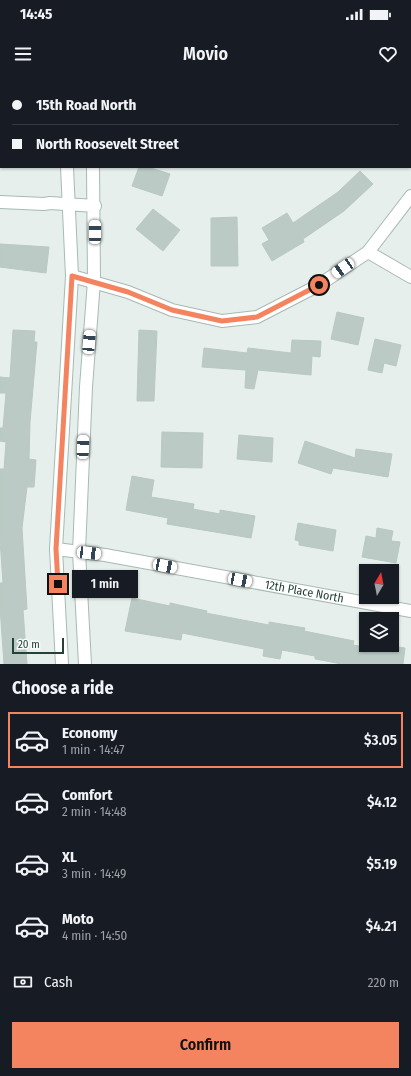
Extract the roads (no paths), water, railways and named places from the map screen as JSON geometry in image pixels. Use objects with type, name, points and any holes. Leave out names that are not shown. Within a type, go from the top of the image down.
[{"type":"main road","points":[[62,664],[56,549],[72,276],[67,168]]},
{"type":"main road","points":[[84,664],[79,552],[86,387],[94,281],[95,206],[93,168]]},
{"type":"main road","points":[[72,276],[94,281],[128,292],[172,310],[222,321],[257,317],[319,285],[368,252],[411,196]]},
{"type":"main road","points":[[0,202],[95,206]]},
{"type":"main road","points":[[368,252],[411,277]]},
{"type":"main road","name":"12th Place North","points":[[56,549],[106,554],[411,611]]}]
